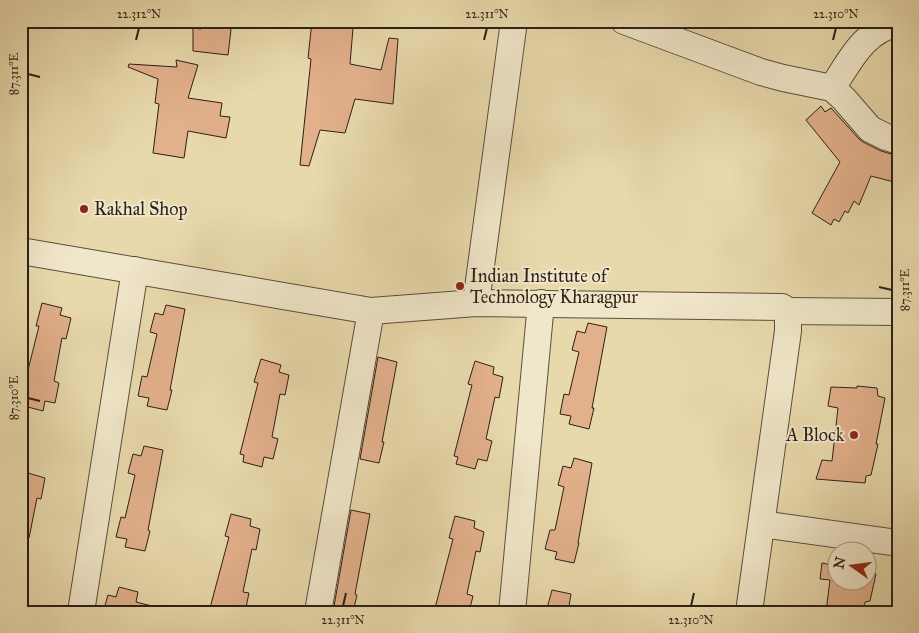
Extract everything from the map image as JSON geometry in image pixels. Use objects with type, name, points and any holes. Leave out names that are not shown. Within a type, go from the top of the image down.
[{"type":"street","points":[[476,303],[514,21]]},
{"type":"street","points":[[624,21],[760,72],[832,88],[870,129],[898,141]]},
{"type":"street","points":[[832,88],[862,43],[874,32],[898,23]]},
{"type":"street","points":[[21,251],[371,311],[476,303],[773,307],[782,308],[787,311],[898,312]]},
{"type":"street","points":[[81,612],[134,270]]},
{"type":"street","points":[[512,612],[541,304]]},
{"type":"street","points":[[318,612],[371,311]]},
{"type":"street","points":[[750,612],[788,331],[787,311]]},
{"type":"street","points":[[762,524],[898,543]]},
{"type":"building","points":[[202,21],[232,21],[228,55],[193,51],[193,28],[201,29]]},
{"type":"building","points":[[312,21],[322,21],[353,28],[350,64],[381,70],[389,38],[398,39],[393,104],[355,99],[345,133],[320,130],[309,166],[300,165],[311,59],[308,58]]},
{"type":"building","points":[[176,60],[198,65],[188,98],[222,103],[220,116],[230,117],[226,138],[188,131],[184,158],[153,153],[159,104],[155,103],[158,79],[128,67],[129,64],[177,67]]},
{"type":"building","points":[[821,106],[825,112],[831,108],[863,142],[881,151],[898,156],[898,183],[871,176],[859,205],[854,201],[848,213],[845,211],[839,222],[834,219],[831,225],[812,213],[840,162],[806,120]]},
{"type":"building","points":[[42,303],[62,308],[60,315],[71,318],[66,339],[62,338],[54,381],[59,383],[55,403],[45,401],[43,411],[24,406],[26,399],[21,398],[39,326],[36,326]]},
{"type":"building","points":[[166,305],[185,309],[167,410],[147,406],[149,398],[138,396],[142,376],[147,377],[157,334],[150,332],[155,313],[163,315]]},
{"type":"building","points":[[588,323],[607,327],[589,429],[569,424],[571,416],[560,414],[564,394],[569,395],[579,352],[572,350],[577,331],[585,333]]},
{"type":"building","points":[[378,357],[397,362],[379,463],[360,459]]},
{"type":"building","points":[[261,359],[281,365],[279,372],[289,375],[285,395],[280,394],[272,437],[278,439],[273,459],[264,457],[262,467],[243,462],[244,455],[240,454],[258,383],[254,382]]},
{"type":"building","points":[[475,361],[494,367],[493,374],[503,377],[499,398],[495,397],[486,439],[492,441],[487,461],[478,459],[475,469],[456,464],[458,457],[454,456],[472,385],[468,384]]},
{"type":"building","name":"A Block","points":[[857,386],[877,388],[878,396],[885,398],[871,475],[866,476],[865,483],[816,479],[822,460],[832,461],[838,408],[828,406],[831,387],[857,388]]},
{"type":"building","points":[[144,446],[163,450],[145,551],[125,547],[127,539],[116,537],[121,517],[125,518],[135,475],[128,473],[133,454],[141,456]]},
{"type":"building","points":[[574,458],[592,463],[574,563],[555,559],[557,552],[545,549],[550,530],[555,530],[564,487],[558,485],[563,466],[571,468]]},
{"type":"building","points":[[21,471],[45,478],[41,499],[37,498],[29,538],[21,537]]},
{"type":"building","points":[[351,510],[370,514],[355,594],[357,595],[353,612],[333,612]]},
{"type":"building","points":[[231,514],[251,519],[250,526],[260,529],[256,550],[252,549],[243,592],[249,593],[245,612],[214,612],[215,610],[210,608],[229,537],[225,536]]},
{"type":"building","points":[[455,516],[475,521],[474,528],[484,532],[480,552],[476,551],[467,594],[473,596],[469,612],[434,612],[453,539],[449,538]]},
{"type":"building","points":[[822,563],[826,564],[826,580],[820,579]]},
{"type":"building","points":[[119,587],[138,592],[136,602],[152,606],[151,612],[103,612],[108,595],[116,597]]},
{"type":"building","points":[[552,590],[571,594],[568,612],[546,612]]},
{"type":"building","points":[[829,590],[872,590],[870,601],[865,602],[864,612],[826,612]]},
{"type":"place","name":"Rakhal Shop","points":[[84,209]]},
{"type":"place","name":"Indian Institute of Technology Kharagpur","points":[[460,286]]},
{"type":"place","name":"A Block","points":[[854,435]]}]
